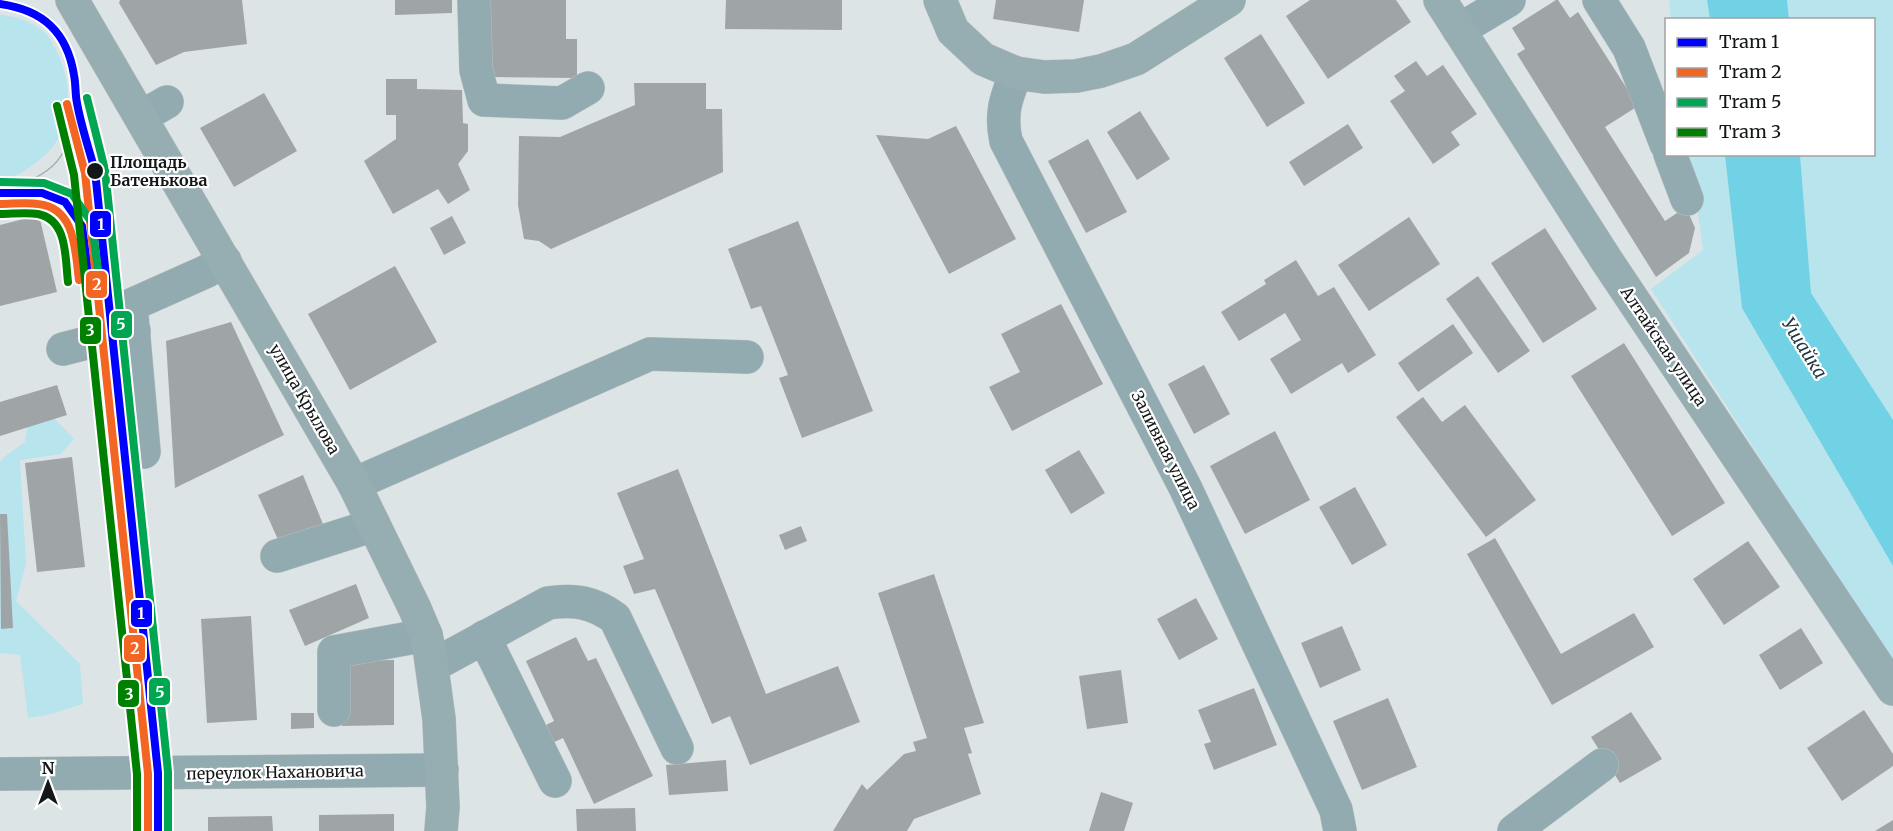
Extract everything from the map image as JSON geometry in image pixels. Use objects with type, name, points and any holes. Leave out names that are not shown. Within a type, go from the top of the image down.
[{"type":"main road","name":"улица Крылова","points":[[72,0],[154,109],[225,261],[354,484],[415,609],[429,650],[439,719],[443,807],[441,831]]},
{"type":"main road","points":[[940,0],[953,31],[983,59],[1016,73],[1044,77],[1076,76],[1101,71],[1136,59],[1229,0]]},
{"type":"main road","name":"Алтайская улица","points":[[1440,0],[1611,267],[1893,689]]},
{"type":"street","points":[[474,0],[476,70],[484,100],[562,103],[588,87]]},
{"type":"street","points":[[1460,30],[1509,0]]},
{"type":"street","points":[[1599,0],[1629,48],[1665,141]]},
{"type":"street","name":"Заливная улица","points":[[1016,73],[1004,102],[1002,125],[1006,141],[1185,487],[1284,694],[1336,810],[1340,831]]},
{"type":"street","points":[[1671,156],[1687,198]]},
{"type":"street","points":[[144,452],[131,304],[206,272],[225,261]]},
{"type":"street","points":[[63,349],[134,331]]},
{"type":"street","points":[[354,484],[650,354],[747,357]]},
{"type":"street","points":[[277,556],[374,525]]},
{"type":"street","points":[[334,710],[334,652],[429,650],[484,638],[548,603],[567,600],[603,610],[615,618],[677,748]]},
{"type":"street","points":[[484,638],[555,781]]},
{"type":"street","points":[[1514,831],[1602,765]]},
{"type":"street","name":"переулок Нахановича","points":[[0,774],[442,770]]},
{"type":"shaded area","points":[[1669,0],[1707,0],[1710,18],[1671,18]]},
{"type":"shaded area","points":[[1787,0],[1893,0],[1893,420],[1811,293],[1800,156],[1875,156],[1875,18],[1789,18]]},
{"type":"shaded area","points":[[0,15],[28,22],[47,35],[56,50],[65,74],[68,101],[63,127],[50,150],[26,169],[0,183]]},
{"type":"shaded area","points":[[1690,156],[1725,156],[1742,308],[1893,566],[1893,659],[1850,597],[1651,289],[1703,250]]},
{"type":"shaded area","points":[[29,417],[53,417],[74,439],[61,454],[20,460],[26,564],[16,601],[80,664],[83,704],[28,718],[20,655],[0,653],[0,462],[25,442]]},
{"type":"water","points":[[1707,0],[1787,0],[1789,18],[1710,18]]},
{"type":"water","name":"Ушайка","points":[[1725,156],[1800,156],[1811,293],[1893,420],[1893,566],[1742,308]]},
{"type":"building","points":[[120,0],[242,0],[247,44],[184,52],[156,65],[119,3]]},
{"type":"building","points":[[395,0],[452,0],[452,13],[395,15]]},
{"type":"building","points":[[491,0],[566,0],[566,39],[577,39],[577,78],[491,77]]},
{"type":"building","points":[[726,0],[842,0],[842,30],[725,29]]},
{"type":"building","points":[[996,0],[1084,0],[1079,32],[993,19]]},
{"type":"building","points":[[1310,0],[1396,0],[1411,22],[1328,79],[1286,16]]},
{"type":"building","points":[[1556,0],[1570,18],[1578,12],[1638,106],[1605,127],[1665,221],[1686,207],[1695,228],[1689,253],[1656,277],[1517,54],[1525,49],[1512,28]]},
{"type":"building","points":[[1261,34],[1305,103],[1267,127],[1224,58]]},
{"type":"building","points":[[1416,61],[1427,76],[1443,65],[1477,114],[1451,132],[1460,145],[1433,164],[1390,101],[1405,91],[1394,76]]},
{"type":"building","points":[[386,79],[417,79],[417,89],[462,90],[463,123],[468,124],[468,151],[458,164],[470,190],[448,204],[438,189],[393,214],[364,161],[396,139],[396,115],[386,115]]},
{"type":"building","points":[[634,83],[706,83],[706,109],[722,109],[723,172],[551,249],[539,241],[524,239],[518,205],[519,136],[560,137],[635,105]]},
{"type":"building","points":[[264,93],[297,151],[234,187],[200,128]]},
{"type":"building","points":[[1140,111],[1170,159],[1137,180],[1107,132]]},
{"type":"building","points":[[1348,124],[1363,148],[1304,186],[1289,162]]},
{"type":"building","points":[[956,126],[1016,239],[949,274],[876,135],[928,139]]},
{"type":"building","points":[[1088,139],[1127,212],[1086,233],[1048,161]]},
{"type":"building","points":[[39,215],[57,292],[0,306],[0,225]]},
{"type":"building","points":[[452,216],[466,243],[444,255],[430,228]]},
{"type":"building","points":[[1409,217],[1440,264],[1369,311],[1338,265]]},
{"type":"building","points":[[798,221],[873,411],[802,438],[779,378],[788,375],[761,306],[751,309],[728,249]]},
{"type":"building","points":[[1545,228],[1597,309],[1543,343],[1491,263]]},
{"type":"building","points":[[1296,260],[1318,296],[1334,287],[1376,355],[1348,373],[1342,363],[1291,394],[1270,359],[1301,340],[1285,313],[1239,341],[1221,312],[1266,284],[1264,280]]},
{"type":"building","points":[[395,266],[437,342],[350,390],[308,314]]},
{"type":"building","points":[[1478,276],[1530,351],[1498,373],[1446,299]]},
{"type":"building","points":[[1061,304],[1103,384],[1012,431],[989,387],[1020,372],[1001,334]]},
{"type":"building","points":[[231,322],[284,435],[175,488],[166,341]]},
{"type":"building","points":[[1453,324],[1473,353],[1418,392],[1398,363]]},
{"type":"building","points":[[1624,343],[1725,503],[1672,536],[1571,376]]},
{"type":"building","points":[[1204,365],[1230,414],[1194,434],[1168,384]]},
{"type":"building","points":[[57,385],[67,415],[0,436],[0,402]]},
{"type":"building","points":[[1423,397],[1442,422],[1465,405],[1536,500],[1486,537],[1396,417]]},
{"type":"building","points":[[1275,431],[1310,500],[1245,534],[1210,466]]},
{"type":"building","points":[[1079,450],[1105,493],[1071,514],[1045,470]]},
{"type":"building","points":[[72,457],[85,567],[37,572],[25,463]]},
{"type":"building","points":[[678,469],[766,694],[838,666],[860,722],[750,765],[730,716],[712,724],[655,589],[634,594],[623,566],[644,559],[617,493]]},
{"type":"building","points":[[303,475],[325,529],[280,544],[258,495]]},
{"type":"building","points":[[1355,487],[1387,545],[1352,565],[1319,507]]},
{"type":"building","points":[[0,514],[7,514],[13,628],[1,629]]},
{"type":"building","points":[[801,526],[807,541],[785,550],[779,535]]},
{"type":"building","points":[[1495,538],[1561,654],[1634,613],[1654,647],[1552,705],[1467,554]]},
{"type":"building","points":[[1748,541],[1780,587],[1724,625],[1693,579]]},
{"type":"building","points":[[934,574],[984,723],[964,728],[972,753],[968,754],[981,794],[914,819],[907,831],[833,831],[862,784],[867,790],[904,754],[916,751],[913,742],[927,738],[878,593]]},
{"type":"building","points":[[356,584],[369,618],[305,646],[289,610]]},
{"type":"building","points":[[1196,598],[1218,639],[1179,660],[1157,619]]},
{"type":"building","points":[[251,616],[257,720],[207,723],[201,619]]},
{"type":"building","points":[[1342,626],[1361,670],[1320,688],[1301,643]]},
{"type":"building","points":[[1801,628],[1823,663],[1780,690],[1759,655]]},
{"type":"building","points":[[576,637],[588,661],[596,658],[653,776],[594,804],[563,738],[548,745],[540,728],[554,721],[526,661]]},
{"type":"building","points":[[394,660],[394,725],[342,726],[341,661]]},
{"type":"building","points":[[1121,670],[1128,723],[1087,729],[1079,676]]},
{"type":"building","points":[[1254,688],[1277,745],[1214,770],[1204,744],[1211,742],[1198,710]]},
{"type":"building","points":[[1388,698],[1417,767],[1362,790],[1333,721]]},
{"type":"building","points":[[1864,710],[1893,754],[1893,766],[1842,801],[1807,748]]},
{"type":"building","points":[[1631,712],[1662,759],[1620,783],[1591,737]]},
{"type":"building","points":[[291,713],[314,713],[314,728],[291,729]]},
{"type":"building","points":[[726,760],[728,791],[669,795],[666,765]]},
{"type":"building","points":[[1101,792],[1133,803],[1124,831],[1089,831]]},
{"type":"building","points":[[635,808],[636,831],[577,831],[576,809]]},
{"type":"building","points":[[394,814],[394,831],[319,831],[319,815]]},
{"type":"building","points":[[272,816],[273,831],[208,831],[208,817]]},
{"type":"building","points":[[1893,820],[1893,831],[1875,831]]},
{"type":"tram line","name":"1","points":[[0,4],[15,7],[40,18],[59,35],[66,47],[74,75],[76,100],[95,171],[158,773],[158,831]]},
{"type":"tram line","name":"5","points":[[87,98],[105,170],[168,772],[168,831]]},
{"type":"tram line","points":[[0,192],[35,178],[56,162],[69,138],[77,101]]},
{"type":"tram line","name":"2","points":[[67,104],[85,173],[148,774],[148,831]]},
{"type":"tram line","name":"3","points":[[57,106],[74,175],[137,774],[137,831]]},
{"type":"tram line","name":"5","points":[[0,182],[44,183],[72,194],[92,223],[99,278]]},
{"type":"tram line","name":"1","points":[[0,193],[42,193],[65,202],[82,226],[89,279]]},
{"type":"tram line","name":"2","points":[[0,204],[38,204],[51,207],[60,213],[71,233],[79,280]]},
{"type":"tram line","name":"3","points":[[0,214],[38,214],[55,224],[63,241],[68,282]]},
{"type":"place","name":"Площадь Батенькова","points":[[95,171]]}]
